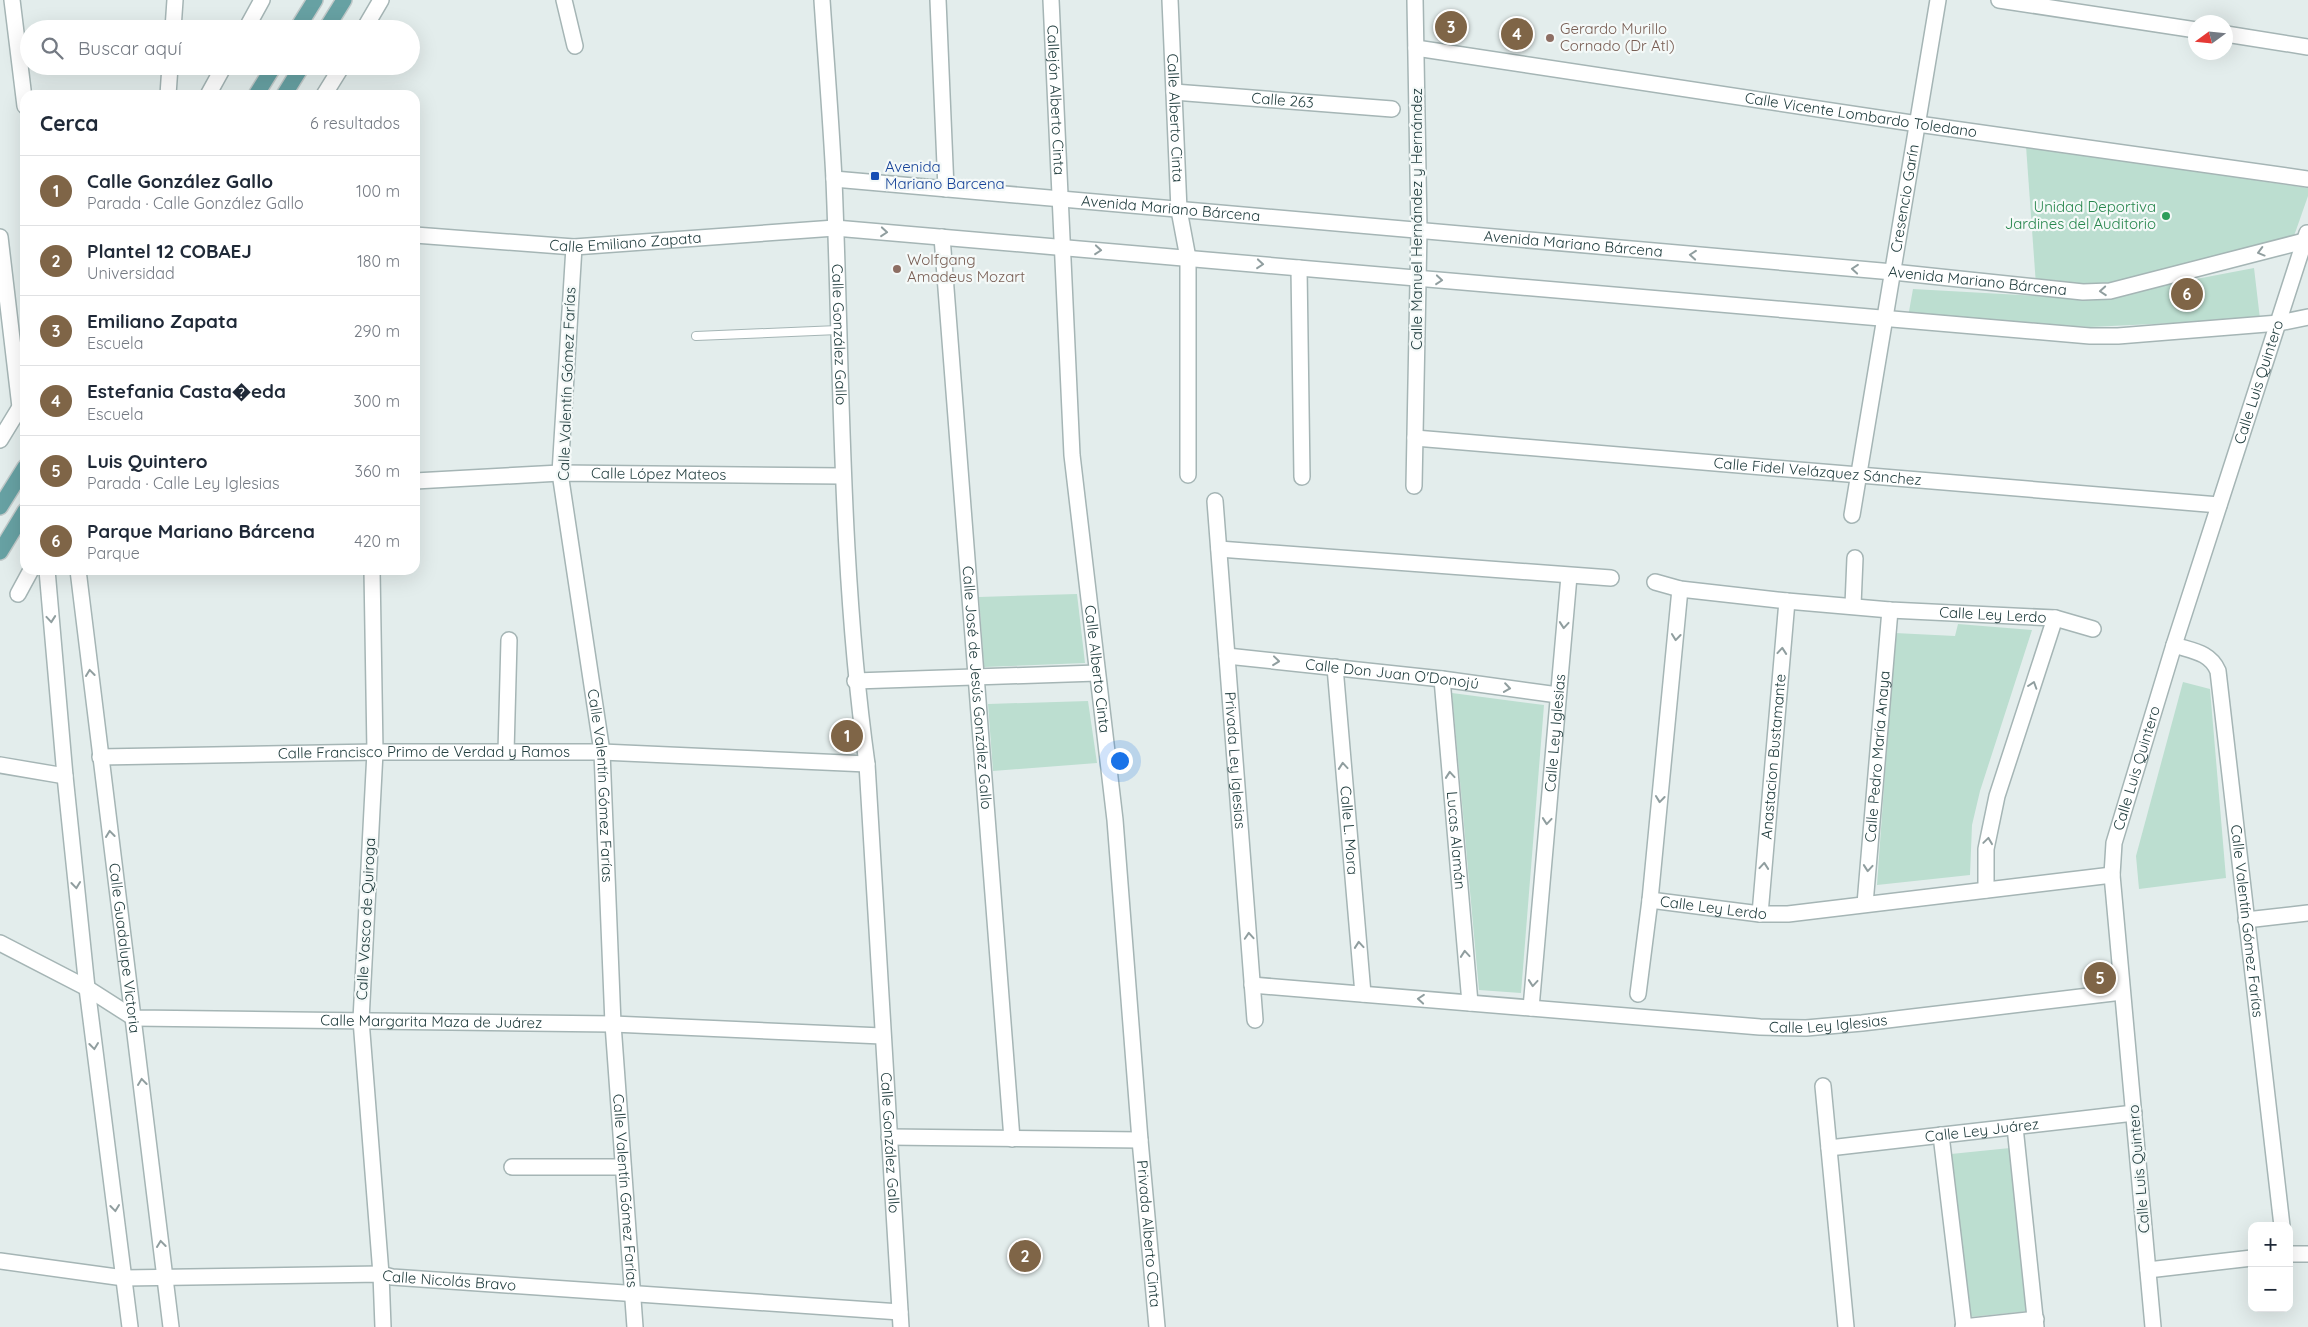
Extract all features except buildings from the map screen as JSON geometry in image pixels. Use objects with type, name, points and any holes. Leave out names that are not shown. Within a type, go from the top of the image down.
[{"type":"main road","points":[[303,20],[315,0]]},
{"type":"main road","points":[[332,20],[344,0]]},
{"type":"main road","points":[[259,90],[268,75]]},
{"type":"main road","points":[[287,90],[296,75]]},
{"type":"main road","points":[[0,507],[20,475]]},
{"type":"main road","points":[[0,552],[20,519]]},
{"type":"street","points":[[12,0],[20,65]]},
{"type":"street","points":[[174,20],[175,0]]},
{"type":"street","points":[[251,20],[262,0]]},
{"type":"street","points":[[369,20],[381,0]]},
{"type":"street","points":[[564,0],[575,46]]},
{"type":"street","name":"Calle González Gallo","points":[[822,0],[834,179],[842,476],[856,681],[867,764],[882,1036],[901,1319]]},
{"type":"street","points":[[938,0],[946,189]]},
{"type":"street","name":"Callejón Alberto Cinta","points":[[1051,0],[1060,199]]},
{"type":"street","name":"Calle Alberto Cinta","points":[[1170,0],[1179,210],[1188,258],[1188,475]]},
{"type":"street","name":"Calle Manuel Hernández y Hernández","points":[[1414,486],[1419,278],[1415,0]]},
{"type":"street","name":"Cresencio Garín","points":[[1852,515],[1938,0]]},
{"type":"street","points":[[1998,0],[2188,29]]},
{"type":"street","points":[[2233,35],[2308,47]]},
{"type":"street","name":"Calle Vicente Lombardo Toledano","points":[[1416,48],[1918,124],[2308,179]]},
{"type":"street","points":[[21,75],[23,90]]},
{"type":"street","points":[[168,90],[169,75]]},
{"type":"street","points":[[211,90],[219,75]]},
{"type":"street","points":[[327,90],[336,75]]},
{"type":"street","name":"Calle 263","points":[[1174,92],[1392,110]]},
{"type":"street","name":"Avenida Mariano Bárcena","points":[[834,179],[1893,272],[2083,292],[2110,291],[2307,237]]},
{"type":"street","name":"Calle Alberto Cinta","points":[[1060,199],[1072,455],[1115,820],[1140,1140]]},
{"type":"street","points":[[835,228],[2090,336],[2118,336],[2279,323],[2308,317]]},
{"type":"street","name":"Calle Emiliano Zapata","points":[[420,236],[574,247],[835,228]]},
{"type":"street","points":[[0,237],[20,381]]},
{"type":"street","name":"Calle José de Jesús González Gallo","points":[[942,237],[1012,1139]]},
{"type":"street","name":"Calle Luis Quintero","points":[[2153,1327],[2112,875],[2114,843],[2174,645],[2307,237]]},
{"type":"street","name":"Calle Valentín Gómez Farías","points":[[574,247],[560,473],[602,752],[614,1024],[635,1327]]},
{"type":"street","points":[[1299,268],[1302,477]]},
{"type":"street","points":[[0,440],[20,408]]},
{"type":"street","name":"Calle Fidel Velázquez Sánchez","points":[[1415,438],[2219,505]]},
{"type":"street","name":"Calle López Mateos","points":[[420,481],[560,473],[842,476]]},
{"type":"street","name":"Privada Ley Iglesias","points":[[1215,501],[1255,1020]]},
{"type":"street","points":[[1219,549],[1611,578]]},
{"type":"street","points":[[1853,605],[1855,558]]},
{"type":"street","points":[[18,594],[28,575]]},
{"type":"street","points":[[47,575],[65,776],[87,988],[130,1327]]},
{"type":"street","name":"Calle Guadalupe Victoria","points":[[79,575],[171,1327]]},
{"type":"street","name":"Calle Vasco de Quiroga","points":[[372,575],[375,752],[360,1020],[381,1274],[383,1327]]},
{"type":"street","name":"Calle Ley Iglesias","points":[[1531,1008],[1569,576]]},
{"type":"street","name":"Calle Ley Lerdo","points":[[1655,582],[1680,588],[1787,601],[1853,605],[1890,610],[2055,618],[1995,803],[1986,850],[1986,890]]},
{"type":"street","name":"Calle Ley Lerdo","points":[[1638,994],[1650,900],[1680,588]]},
{"type":"street","name":"Anastacion Bustamante","points":[[1760,914],[1787,601]]},
{"type":"street","name":"Calle Pedro María Anaya","points":[[1865,904],[1890,610]]},
{"type":"street","points":[[2055,618],[2093,629]]},
{"type":"street","points":[[506,752],[509,640]]},
{"type":"street","name":"Calle Valentín Gómez Farías","points":[[2174,645],[2208,656],[2214,662],[2218,671],[2282,1222]]},
{"type":"street","name":"Calle Don Juan O'Donojú","points":[[1227,656],[1442,679],[1558,695]]},
{"type":"street","name":"Calle L. Mora","points":[[1335,667],[1363,994]]},
{"type":"street","points":[[856,681],[1097,673]]},
{"type":"street","name":"Lucas Alamán","points":[[1442,679],[1470,1003]]},
{"type":"street","name":"Calle Francisco Primo de Verdad y Ramos","points":[[100,757],[375,752],[602,752],[867,764]]},
{"type":"street","points":[[0,765],[65,776]]},
{"type":"street","name":"Calle Ley Lerdo","points":[[1650,900],[1760,914],[1788,914],[2112,875]]},
{"type":"street","points":[[2246,920],[2308,913]]},
{"type":"street","points":[[0,943],[87,988],[134,1018]]},
{"type":"street","name":"Calle Ley Iglesias","points":[[1252,984],[1760,1027],[1806,1028],[2122,992]]},
{"type":"street","name":"Calle Margarita Maza de Juárez","points":[[134,1018],[614,1024],[882,1036]]},
{"type":"street","points":[[1823,1086],[1846,1327]]},
{"type":"street","name":"Calle Ley Juárez","points":[[1829,1148],[2134,1113]]},
{"type":"street","points":[[1941,1135],[1963,1327],[2036,1323],[2015,1127]]},
{"type":"street","points":[[889,1137],[1140,1140]]},
{"type":"street","name":"Privada Alberto Cinta","points":[[1140,1140],[1157,1327]]},
{"type":"street","points":[[512,1167],[624,1167]]},
{"type":"street","points":[[2293,1254],[2308,1254]]},
{"type":"street","points":[[2148,1270],[2248,1258]]},
{"type":"street","name":"Calle Nicolás Bravo","points":[[0,1261],[124,1278],[381,1274],[392,1277],[632,1292],[901,1319]]},
{"type":"lane","points":[[696,336],[838,330]]},
{"type":"green space","name":"Unidad Deportiva Jardines del Auditorio","points":[[2026,146],[2308,188],[2308,196],[2294,236],[2091,289],[2036,285]]},
{"type":"green space","points":[[2254,268],[2260,319],[2090,327],[1908,317],[1913,289],[2091,299]]},
{"type":"green space","points":[[1077,594],[1085,663],[984,667],[979,597]]},
{"type":"green space","points":[[1958,624],[2032,630],[1980,791],[1972,825],[1970,875],[1877,885],[1895,633],[1955,636]]},
{"type":"green space","points":[[2183,682],[2210,689],[2226,878],[2139,889],[2136,856]]},
{"type":"green space","points":[[1452,693],[1544,705],[1521,993],[1479,990]]},
{"type":"green space","points":[[1088,701],[1097,763],[993,771],[988,704]]},
{"type":"green space","points":[[2010,1148],[2029,1311],[1970,1317],[1951,1154]]},
{"type":"place","name":"Emiliano Zapata","points":[[1451,27]]},
{"type":"place","name":"Estefania Casta�eda","points":[[1517,34]]},
{"type":"place","name":"Gerardo Murillo Cornado (Dr Atl)","points":[[1550,38]]},
{"type":"place","name":"Avenida Mariano Barcena","points":[[875,176]]},
{"type":"place","name":"Unidad Deportiva Jardines del Auditorio","points":[[2166,216]]},
{"type":"place","name":"Wolfgang Amadeus Mozart","points":[[897,269]]},
{"type":"place","name":"Parque Mariano Bárcena","points":[[2187,294]]},
{"type":"place","name":"Calle González Gallo","points":[[847,736]]},
{"type":"place","name":"Luis Quintero","points":[[2100,978]]},
{"type":"place","name":"Plantel 12 COBAEJ","points":[[1025,1256]]}]
